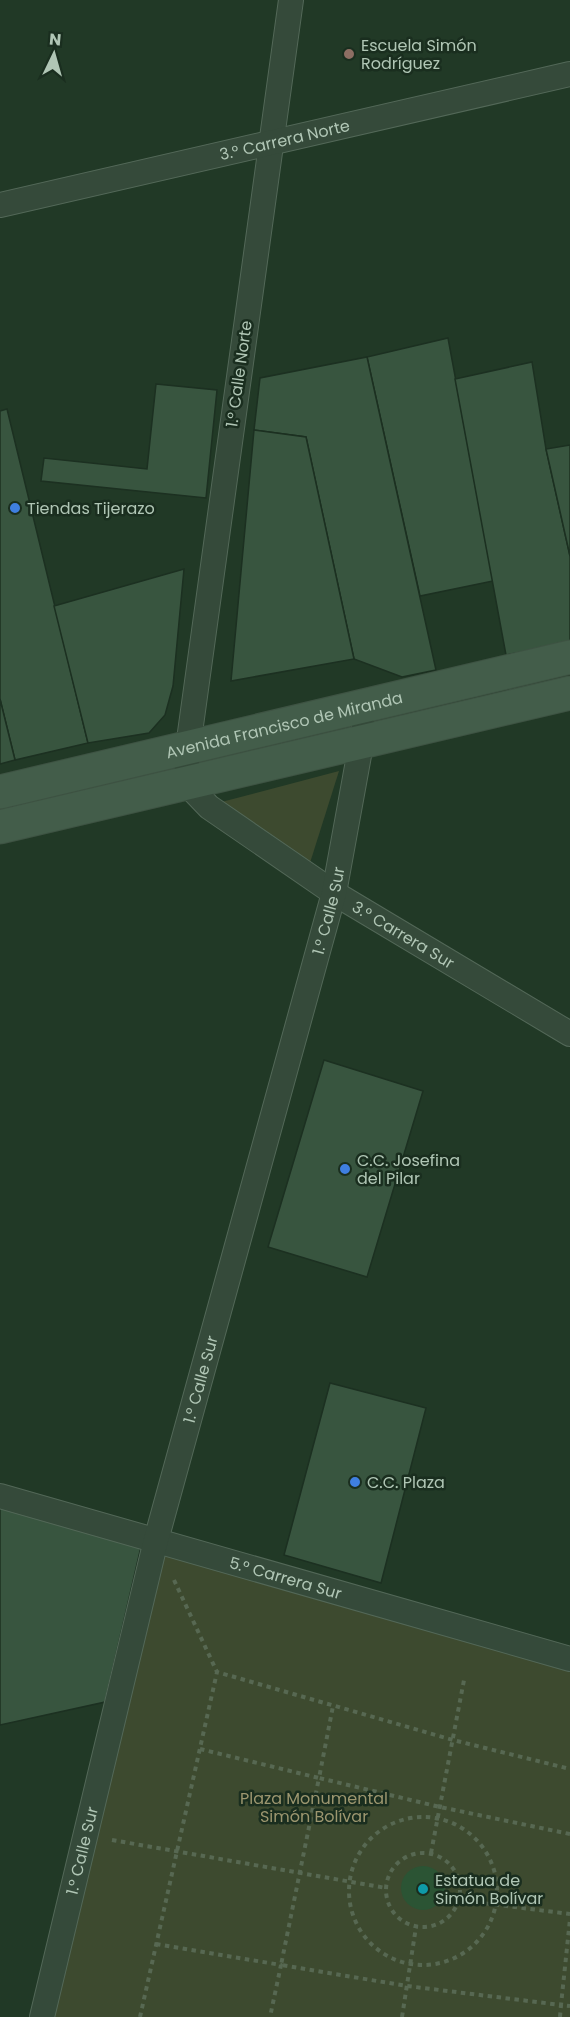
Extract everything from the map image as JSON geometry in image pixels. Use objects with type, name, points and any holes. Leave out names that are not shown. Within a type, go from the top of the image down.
[{"type":"street","name":"1.° Calle Norte","points":[[186,783],[188,747],[291,0]]},
{"type":"street","name":"3.° Carrera Norte","points":[[0,205],[270,142],[569,77]]},
{"type":"street","name":"Avenida Francisco de Miranda","points":[[0,792],[570,657]]},
{"type":"street","points":[[0,827],[570,693]]},
{"type":"street","name":"1.° Calle Sur","points":[[42,2017],[156,1540],[334,893],[369,705]]},
{"type":"street","name":"3.° Carrera Sur","points":[[186,783],[209,807],[334,893],[570,1034]]},
{"type":"street","name":"5.° Carrera Sur","points":[[0,1496],[570,1659]]},
{"type":"path","points":[[140,2017],[217,1672],[156,1540]]},
{"type":"path","points":[[217,1672],[453,1740],[570,1769]]},
{"type":"path","points":[[431,1853],[464,1680]]},
{"type":"path","points":[[270,2017],[333,1706]]},
{"type":"path","points":[[200,1749],[440,1807],[570,1834]]},
{"type":"path","points":[[428,1817],[438,1819],[453,1823],[474,1836],[489,1856],[498,1880],[497,1905],[489,1928],[472,1947],[451,1961],[427,1966],[403,1963],[381,1953],[364,1936],[352,1915],[348,1882],[363,1846],[381,1830],[403,1819],[428,1817]]},
{"type":"path","points":[[85,1835],[386,1888]]},
{"type":"path","points":[[419,1852],[431,1853],[451,1865],[460,1887],[459,1900],[454,1911],[444,1921],[433,1926],[416,1927],[397,1917],[389,1907],[386,1888],[390,1871],[398,1862],[408,1855],[419,1852]]},
{"type":"path","points":[[459,1900],[570,1914]]},
{"type":"path","points":[[560,2017],[570,1919]]},
{"type":"path","points":[[402,2017],[416,1927]]},
{"type":"path","points":[[156,1944],[407,1986],[570,2006]]},
{"type":"green space","points":[[339,771],[309,866],[210,805]]},
{"type":"green space","name":"Plaza Monumental Simón Bolívar","points":[[160,1544],[570,1663],[570,2017],[47,2017]]},
{"type":"shaded area","points":[[423,1866],[438,1873],[445,1888],[438,1903],[423,1910],[408,1903],[401,1888],[408,1873]]},
{"type":"building","points":[[448,338],[493,581],[420,596],[367,357]]},
{"type":"building","points":[[367,357],[436,670],[402,677],[354,659],[306,437],[254,430],[260,378]]},
{"type":"building","points":[[532,362],[546,449],[570,556],[570,643],[506,655],[455,379]]},
{"type":"building","points":[[156,384],[217,390],[206,498],[41,481],[44,458],[147,469]]},
{"type":"building","name":"Tiendas Tijerazo","points":[[7,409],[88,743],[15,760],[0,699],[0,411]]},
{"type":"building","points":[[254,430],[306,437],[354,659],[231,681]]},
{"type":"building","points":[[570,445],[570,556],[546,449]]},
{"type":"building","points":[[184,569],[173,686],[165,715],[149,733],[88,743],[54,606]]},
{"type":"building","points":[[0,699],[15,760],[0,764]]},
{"type":"building","name":"C.C. Josefina del Pilar","points":[[324,1060],[423,1091],[367,1277],[268,1247]]},
{"type":"building","name":"C.C. Plaza","points":[[330,1383],[426,1408],[381,1583],[284,1555]]},
{"type":"building","points":[[0,1508],[141,1547],[105,1702],[0,1725]]},
{"type":"place","name":"Escuela Simón Rodríguez","points":[[349,54]]},
{"type":"place","name":"Tiendas Tijerazo","points":[[15,508]]},
{"type":"place","name":"C.C. Josefina del Pilar","points":[[345,1169]]},
{"type":"place","name":"C.C. Plaza","points":[[355,1482]]},
{"type":"place","name":"Estatua de Simón Bolívar","points":[[423,1889]]}]
